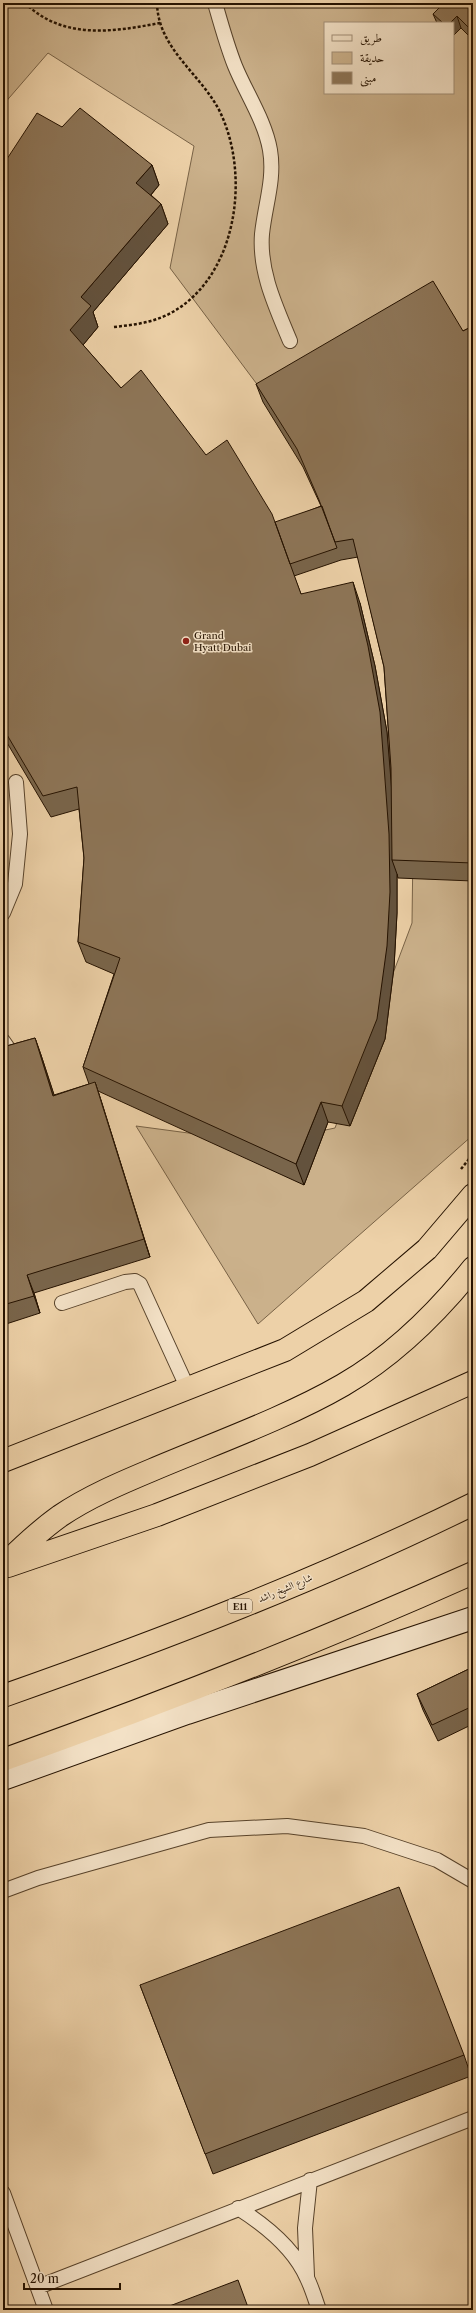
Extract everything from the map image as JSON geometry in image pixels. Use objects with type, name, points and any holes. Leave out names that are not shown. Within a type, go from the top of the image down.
[{"type":"highway","points":[[3,1462],[286,1350],[366,1301],[427,1249],[473,1195]]},
{"type":"highway","points":[[3,1567],[29,1541],[60,1516],[94,1496],[284,1413],[343,1385],[397,1348],[445,1304],[473,1268]]},
{"type":"highway","points":[[3,1567],[172,1510],[310,1455],[473,1382]]},
{"type":"highway","name":"شارع الشيخ راشد","points":[[3,1696],[109,1659],[277,1591],[473,1504]]},
{"type":"highway","points":[[3,1760],[133,1713],[290,1651],[473,1573]]},
{"type":"street","points":[[3,1780],[187,1713],[473,1618]]},
{"type":"lane","points":[[215,3],[235,66],[261,123],[270,149],[272,170],[262,236],[263,260],[267,283],[290,341]]},
{"type":"lane","points":[[3,913],[15,884],[20,834],[16,782]]},
{"type":"lane","points":[[3,1041],[25,1074]]},
{"type":"lane","points":[[62,1303],[125,1282],[135,1281],[140,1284],[188,1389]]},
{"type":"lane","points":[[3,1891],[38,1878],[209,1830],[287,1826],[364,1836],[437,1860],[473,1881]]},
{"type":"lane","points":[[38,2287],[310,2180],[473,2118]]},
{"type":"lane","points":[[307,2277],[305,2228],[310,2180]]},
{"type":"lane","points":[[3,2193],[46,2310]]},
{"type":"lane","points":[[238,2208],[259,2221],[277,2238],[307,2277],[319,2310]]},
{"type":"path","points":[[25,3],[49,21],[72,30],[106,30],[160,23]]},
{"type":"path","points":[[114,327],[141,324],[167,315],[190,299],[208,279],[220,261],[229,237],[234,212],[236,187],[234,162],[221,115],[210,94],[174,51],[160,23],[157,3]]},
{"type":"path","points":[[460,1170],[473,1154]]},
{"type":"green space","points":[[3,3],[473,3],[473,1135],[258,1324],[136,1126],[263,1143],[335,1128],[412,923],[415,692],[377,521],[286,423],[170,268],[194,146],[48,53],[3,105]]},
{"type":"building","points":[[441,3],[470,3],[473,6],[473,26],[470,29],[457,16],[451,22],[442,22],[433,14],[443,4]]},
{"type":"building","name":"Grand Hyatt Dubai","points":[[80,108],[152,165],[136,183],[161,204],[81,297],[91,306],[70,330],[121,388],[141,370],[206,455],[227,440],[272,514],[301,594],[353,582],[368,646],[380,712],[389,834],[390,892],[387,946],[377,1019],[342,1106],[321,1102],[296,1164],[83,1067],[120,958],[78,942],[84,858],[77,787],[43,796],[3,728],[3,165],[37,113],[62,127]]},
{"type":"building","points":[[433,281],[463,331],[473,326],[473,863],[392,860],[391,768],[384,667],[353,539],[335,542],[297,449],[256,384]]},
{"type":"building","points":[[322,506],[337,548],[290,564],[275,522]]},
{"type":"building","points":[[35,1038],[53,1096],[95,1082],[144,1239],[27,1275],[34,1296],[3,1305],[3,1047]]},
{"type":"building","points":[[473,1667],[473,1706],[432,1725],[417,1694]]},
{"type":"building","points":[[399,1887],[464,2055],[205,2154],[140,1985]]},
{"type":"building","points":[[238,2280],[249,2310],[159,2310]]},
{"type":"place","name":"Grand Hyatt Dubai","points":[[186,641]]}]
